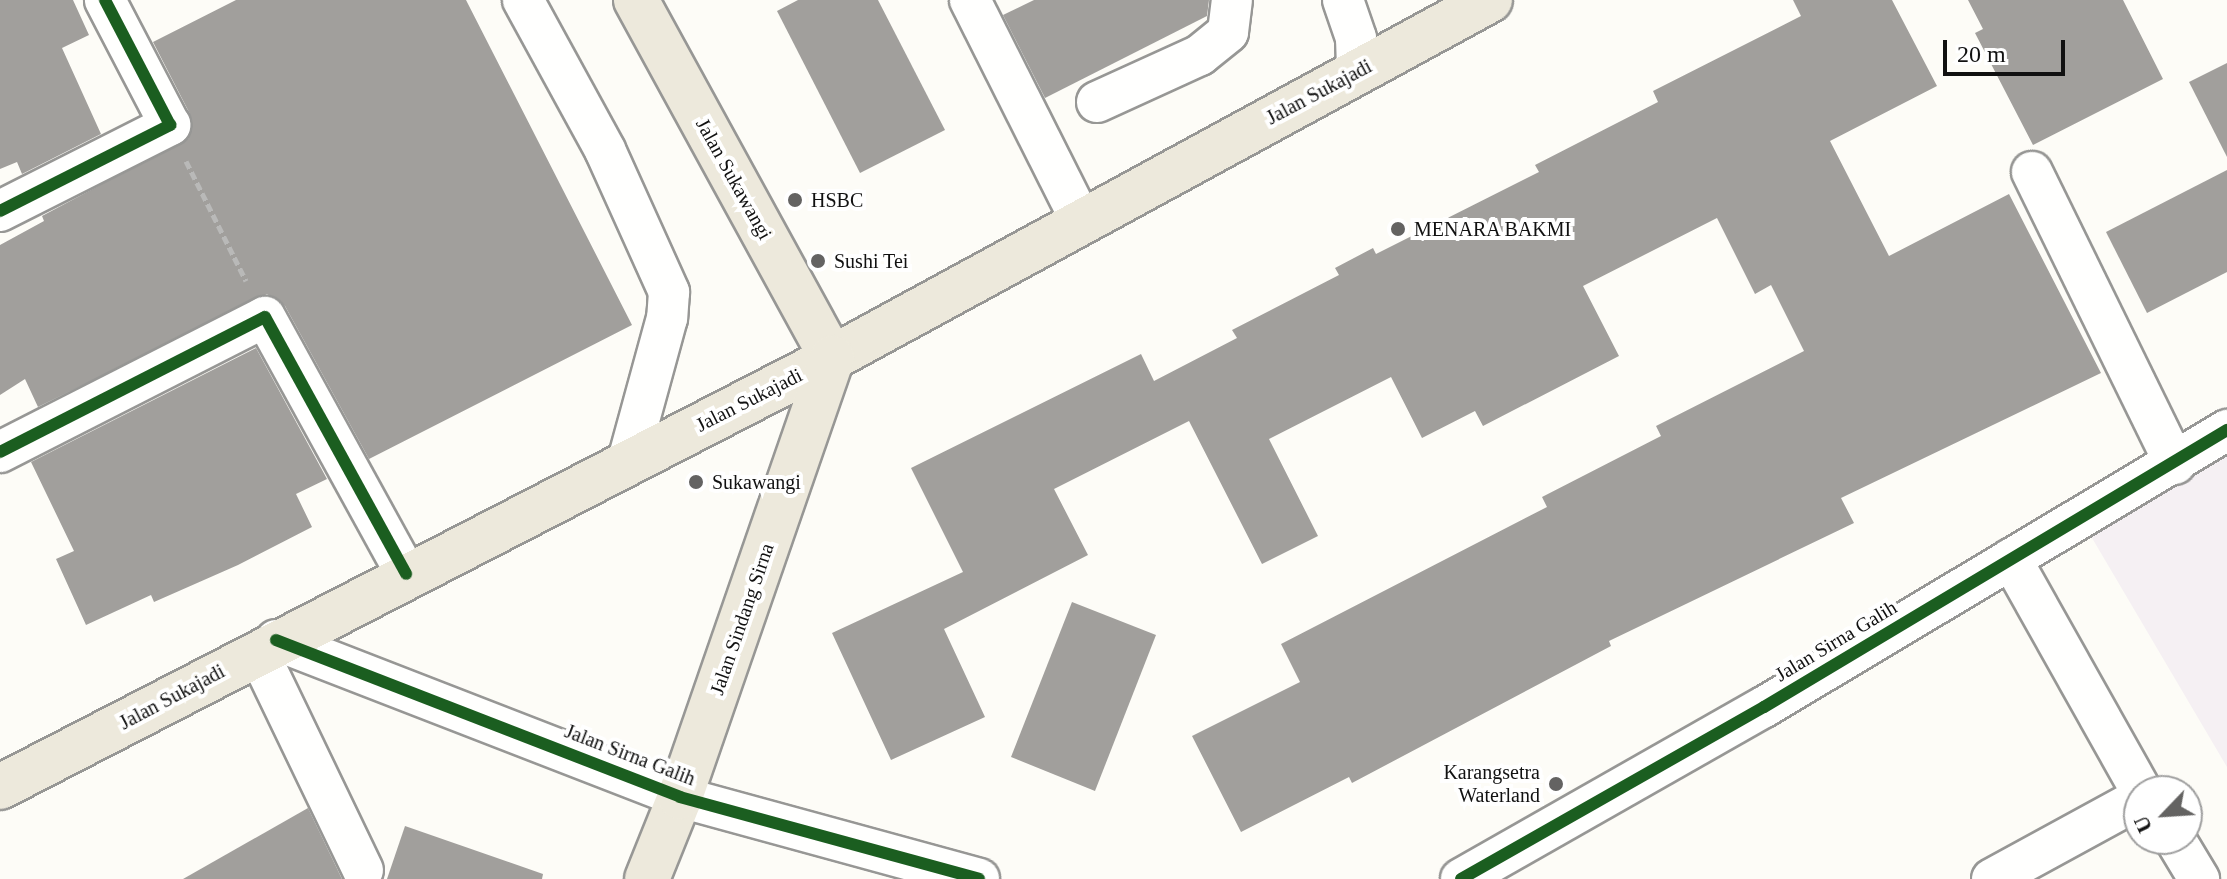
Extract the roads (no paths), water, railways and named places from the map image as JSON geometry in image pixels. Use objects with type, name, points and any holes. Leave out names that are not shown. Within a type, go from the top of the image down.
[{"type":"main road","name":"Jalan Sukawangi","points":[[636,0],[832,358]]},
{"type":"main road","name":"Jalan Sukajadi","points":[[0,787],[406,574],[832,358],[1490,0]]},
{"type":"main road","name":"Jalan Sindang Sirna","points":[[647,879],[680,797],[832,358]]},
{"type":"street","points":[[0,211],[170,125],[105,0]]},
{"type":"street","points":[[523,0],[605,150],[669,292],[667,318],[628,461]]},
{"type":"street","points":[[970,0],[1081,221]]},
{"type":"street","points":[[1097,102],[1200,55],[1228,32],[1232,0]]},
{"type":"street","points":[[1343,0],[1356,38],[1357,72]]},
{"type":"street","points":[[2032,172],[2175,464]]},
{"type":"street","points":[[0,452],[265,317],[406,574]]},
{"type":"street","name":"Jalan Sirna Galih","points":[[1487,874],[2175,464],[2227,430]]},
{"type":"street","points":[[2011,559],[2132,775]]},
{"type":"street","points":[[267,646],[363,870]]},
{"type":"street","name":"Jalan Sirna Galih","points":[[267,646],[680,797],[979,879]]},
{"type":"street","points":[[1992,879],[2123,808]]},
{"type":"street","points":[[2185,855],[2199,879]]},
{"type":"place","name":"HSBC","points":[[795,200]]},
{"type":"place","name":"MENARA BAKMI","points":[[1398,229]]},
{"type":"place","name":"Sushi Tei","points":[[818,261]]},
{"type":"place","name":"Sukawangi","points":[[696,482]]},
{"type":"place","name":"Karangsetra Waterland","points":[[1556,784]]}]
